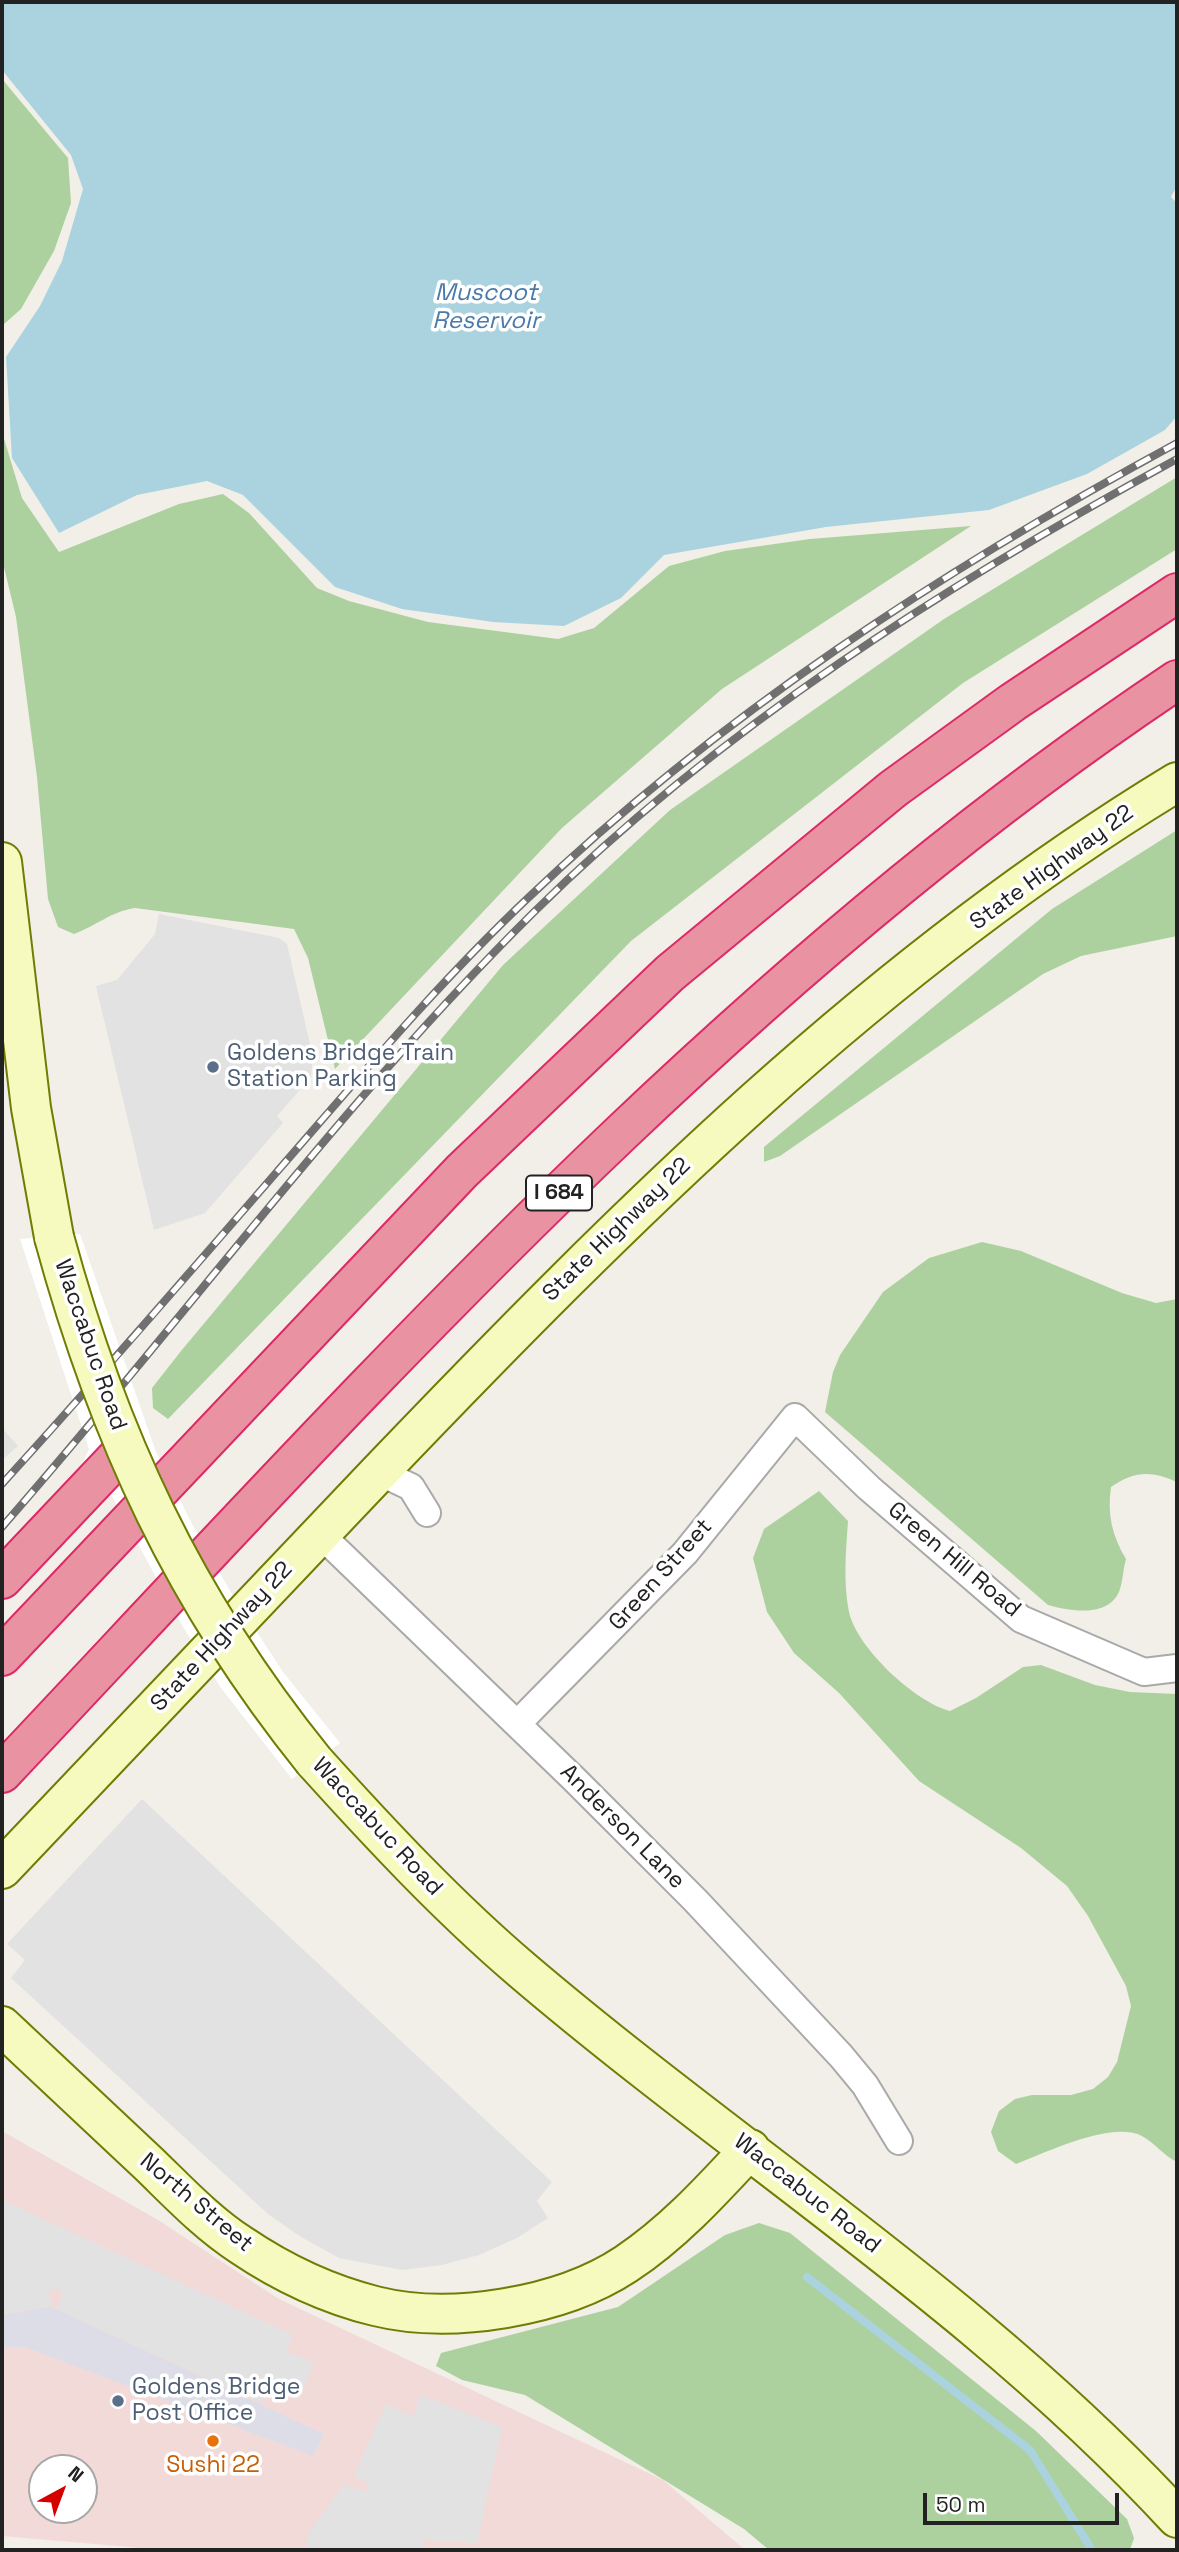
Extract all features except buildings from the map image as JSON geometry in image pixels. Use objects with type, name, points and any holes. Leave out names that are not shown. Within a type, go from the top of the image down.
[{"type":"highway","points":[[2,1656],[462,1171],[670,973],[893,789],[1013,702],[1177,593]]},
{"type":"highway","name":"I 684","points":[[2,1773],[422,1329],[725,1034],[941,850],[1056,763],[1177,680]]},
{"type":"highway","points":[[2,1579],[125,1449]]},
{"type":"main road","name":"State Highway 22","points":[[2,1869],[545,1299],[762,1095],[988,912],[1069,852],[1177,782]]},
{"type":"main road","name":"Waccabuc Road","points":[[2,862],[9,992],[54,1237],[74,1309],[125,1449],[155,1518],[233,1654],[314,1761],[465,1920],[583,2020],[1020,2363],[1177,2518]]},
{"type":"main road","name":"North Street","points":[[2,2026],[192,2205],[239,2244],[283,2271],[329,2291],[377,2307],[431,2312],[488,2310],[537,2302],[583,2287],[626,2264],[666,2234],[750,2149]]},
{"type":"street","name":"Green Hill Road","points":[[795,1417],[869,1488],[1021,1619],[1144,1672],[1177,1668]]},
{"type":"street","name":"Green Street","points":[[517,1724],[685,1553],[795,1417]]},
{"type":"street","points":[[379,1472],[411,1487],[427,1513]]},
{"type":"street","name":"Anderson Lane","points":[[320,1534],[695,1900],[841,2056],[871,2094],[899,2141]]},
{"type":"shaded area","name":"Goldens Bridge Train Station Parking","points":[[159,914],[279,938],[287,944],[313,1057],[311,1077],[277,1116],[283,1123],[205,1213],[154,1230],[96,986],[117,980],[155,934]]},
{"type":"shaded area","points":[[2,1428],[18,1446],[2,1460]]},
{"type":"shaded area","points":[[142,1799],[552,2182],[537,2201],[548,2218],[517,2238],[479,2255],[442,2265],[402,2270],[339,2258],[301,2237],[268,2214],[11,1978],[25,1960],[7,1944]]},
{"type":"shaded area","points":[[2,2131],[158,2220],[279,2299],[663,2480],[745,2550],[164,2550],[2,2536]]},
{"type":"shaded area","points":[[2,2200],[293,2335],[287,2352],[314,2363],[300,2398],[269,2384],[261,2403],[56,2309],[62,2294],[58,2289],[50,2290],[51,2307],[2,2314]]},
{"type":"shaded area","points":[[51,2307],[324,2434],[313,2456],[25,2347],[2,2347],[2,2315]]},
{"type":"shaded area","points":[[421,2395],[502,2427],[477,2543],[424,2540],[422,2550],[307,2548],[308,2534],[346,2482],[351,2488],[368,2491],[367,2484],[354,2476],[386,2404],[413,2416]]},
{"type":"green space","points":[[2,79],[68,158],[71,203],[54,251],[21,309],[2,326]]},
{"type":"green space","points":[[2,432],[22,498],[59,552],[179,504],[223,494],[249,513],[317,588],[349,601],[428,622],[558,639],[594,628],[669,566],[725,551],[810,539],[971,526],[722,689],[562,828],[335,1069],[308,958],[294,929],[135,908],[118,912],[74,934],[58,927],[48,899],[37,777],[16,617],[2,559]]},
{"type":"green space","points":[[1177,477],[1177,549],[963,683],[631,941],[168,1419],[153,1408],[152,1388],[181,1351],[503,965],[670,810],[944,619]]},
{"type":"green space","points":[[1177,830],[1177,936],[1081,956],[1043,974],[780,1156],[764,1162],[764,1147],[1052,909]]},
{"type":"green space","points":[[982,1242],[1021,1251],[1122,1293],[1156,1303],[1177,1299],[1177,1482],[1159,1475],[1143,1474],[1127,1478],[1111,1487],[1112,1524],[1126,1559],[1119,1592],[1106,1606],[1097,1609],[1077,1610],[1048,1605],[825,1412],[833,1372],[840,1355],[883,1292],[929,1258]]},
{"type":"green space","points":[[819,1491],[848,1521],[846,1589],[854,1626],[889,1672],[936,1706],[950,1711],[976,1698],[1023,1667],[1041,1665],[1095,1685],[1130,1692],[1177,1694],[1177,2162],[1147,2139],[1129,2132],[1114,2132],[1079,2140],[1016,2164],[998,2151],[991,2132],[999,2111],[1015,2099],[1032,2095],[1071,2095],[1093,2089],[1108,2077],[1117,2062],[1131,2006],[1126,1986],[1088,1916],[1067,1886],[1021,1848],[919,1781],[839,1693],[794,1653],[767,1612],[753,1558],[764,1529]]},
{"type":"green space","points":[[759,2223],[790,2233],[1036,2431],[1127,2519],[1134,2538],[1130,2550],[769,2550],[744,2529],[525,2395],[462,2380],[436,2366],[441,2353],[618,2307],[725,2235]]},
{"type":"water","name":"Muscoot Reservoir","points":[[2,2],[1177,2],[1177,186],[1171,197],[1177,203],[1177,416],[1165,430],[1087,474],[989,510],[826,527],[664,555],[621,598],[564,626],[493,622],[402,609],[335,587],[243,495],[207,481],[137,495],[59,533],[12,458],[6,357],[40,306],[62,261],[83,189],[71,155],[2,70]]},
{"type":"pier","points":[[80,1234],[156,1452],[192,1524],[230,1591],[283,1672],[340,1743],[292,1779],[221,1688],[182,1625],[112,1496],[94,1500],[2,1596],[2,1551],[81,1468],[89,1449],[20,1239]]},
{"type":"waterway","points":[[807,2277],[1030,2450],[1092,2550]]},
{"type":"railway","points":[[2,1484],[430,998],[494,931],[602,831],[678,767],[837,649],[1004,542],[1177,443]]},
{"type":"railway","points":[[2,1527],[395,1060],[534,912],[606,845],[681,781],[759,720],[839,663],[1006,556],[1177,459]]},
{"type":"place","name":"Goldens Bridge Train Station Parking","points":[[213,1067]]},
{"type":"place","name":"Goldens Bridge Post Office","points":[[118,2401]]},
{"type":"place","name":"Sushi 22","points":[[213,2441]]}]
